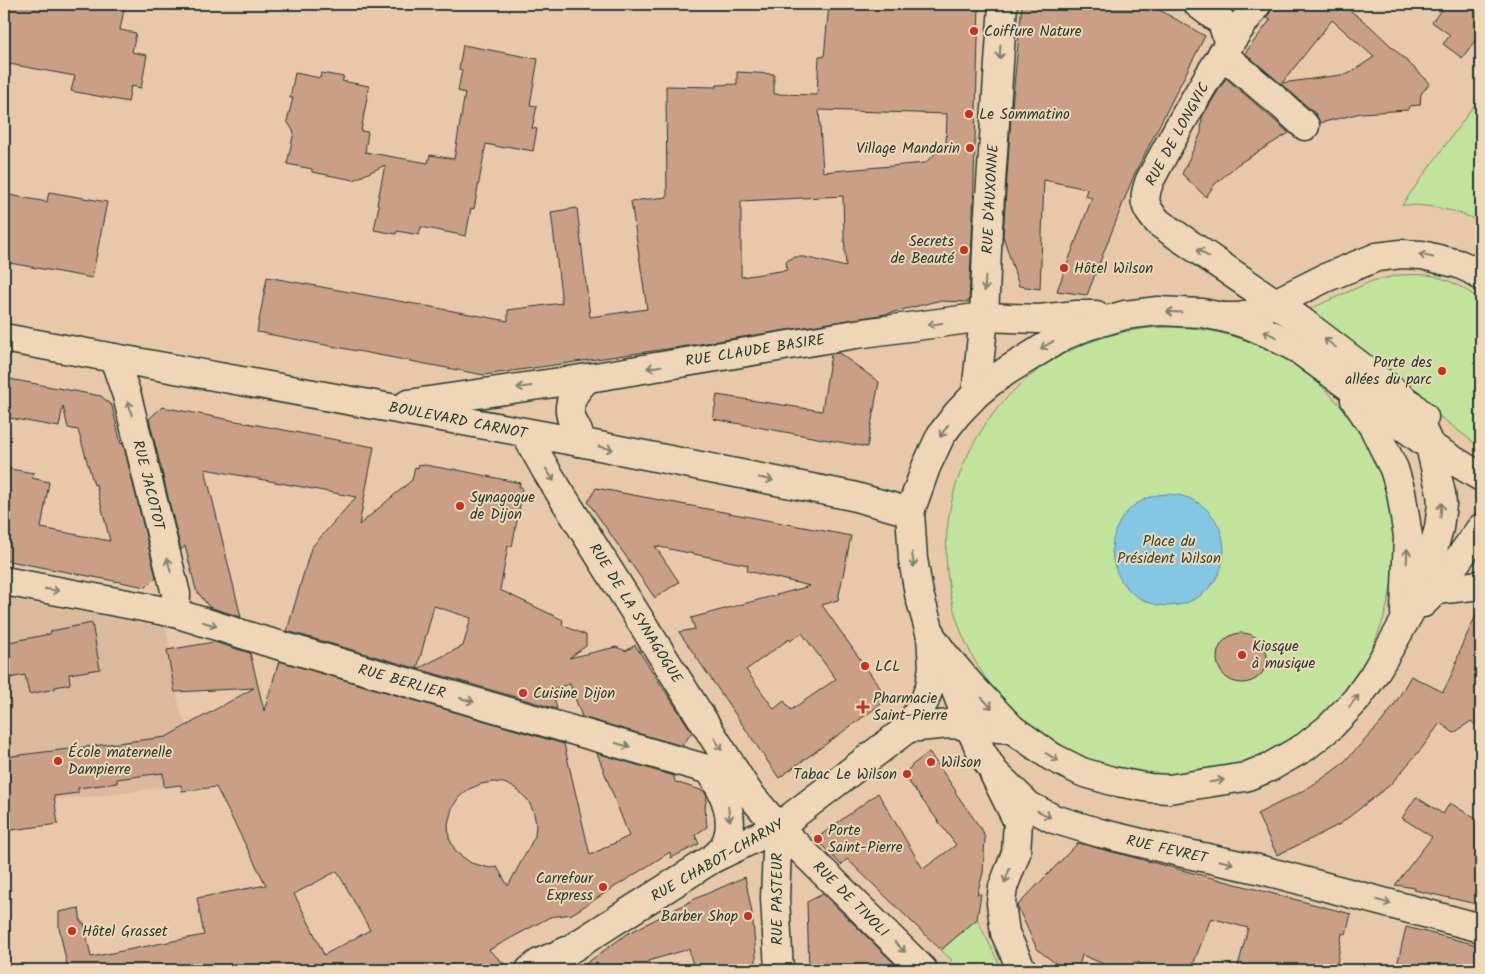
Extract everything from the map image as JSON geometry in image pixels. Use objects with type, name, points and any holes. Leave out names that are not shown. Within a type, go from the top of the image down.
[{"type":"main road","name":"RUE D'AUXONNE","points":[[976,394],[984,317],[1003,4]]},
{"type":"main road","points":[[1198,4],[1222,22],[1226,49],[1305,126]]},
{"type":"main road","name":"RUE DE LONGVIC","points":[[1257,4],[1186,111],[1145,192],[1146,204],[1151,215],[1159,223],[1276,304]]},
{"type":"main road","points":[[1222,317],[1241,317],[1276,304],[1325,278],[1377,257],[1401,254],[1422,255],[1478,270]]},
{"type":"main road","points":[[1276,304],[1300,320],[1410,404],[1481,469]]},
{"type":"main road","points":[[1410,404],[1430,446],[1442,504],[1439,528],[1424,582],[1415,603],[1393,642],[1356,700],[1330,727],[1305,747],[1270,767],[1245,777],[1169,788],[1150,788],[1112,781],[1082,772],[1052,758],[1012,729],[972,687],[937,644],[919,594],[914,568],[910,512],[926,467],[941,435],[976,394],[1008,370],[1063,336],[1087,326],[1125,315],[1158,311],[1202,314],[1243,323],[1270,334],[1298,349],[1430,446],[1481,477]]},
{"type":"main road","name":"RUE CLAUDE BASIRE","points":[[386,407],[588,378],[856,334],[984,317],[1039,319],[1077,315],[1125,315]]},
{"type":"main road","name":"BOULEVARD CARNOT","points":[[4,338],[579,442],[852,496],[910,512]]},
{"type":"main road","name":"RUE JACOTOT","points":[[114,358],[127,396],[176,594],[175,613]]},
{"type":"main road","points":[[1326,370],[1354,399],[1369,420],[1394,469],[1401,492],[1408,536],[1404,622]]},
{"type":"main road","points":[[579,442],[580,435],[572,422],[571,400],[576,388],[588,378]]},
{"type":"main road","name":"RUE DE LA SYNAGOGUE","points":[[525,433],[547,472],[748,792]]},
{"type":"main road","points":[[1404,622],[1436,590],[1481,528]]},
{"type":"main road","name":"RUE BERLIER","points":[[4,581],[175,613],[261,640],[710,770],[748,792],[778,827]]},
{"type":"main road","points":[[1436,590],[1481,585]]},
{"type":"main road","name":"RUE FEVRET","points":[[937,644],[956,695],[981,751],[994,772],[1029,806],[1054,819],[1100,833],[1258,869],[1481,928]]},
{"type":"main road","name":"RUE CHABOT-CHARNY","points":[[530,970],[539,963],[561,960],[712,859],[778,827],[908,728],[924,702],[930,686],[937,644]]},
{"type":"main road","points":[[908,728],[949,724],[1012,729]]},
{"type":"main road","points":[[710,770],[722,789],[730,820],[723,849],[712,859]]},
{"type":"main road","points":[[994,772],[1018,822],[1016,854],[1003,887],[1001,903],[1005,932],[1022,970]]},
{"type":"main road","name":"RUE PASTEUR","points":[[778,827],[774,898],[779,970]]},
{"type":"main road","name":"RUE DE TIVOLI","points":[[778,827],[923,970]]},
{"type":"shaded area","points":[[4,598],[166,628],[176,692],[182,716],[187,726],[195,783],[101,796],[55,799],[54,797],[4,804]]},
{"type":"green space","points":[[1481,96],[1481,222],[1443,209],[1402,205]]},
{"type":"green space","points":[[1400,275],[1428,275],[1450,281],[1481,301],[1481,448],[1309,314],[1310,309],[1372,281]]},
{"type":"green space","name":"Place du Président Wilson","points":[[1170,327],[1214,332],[1256,344],[1294,365],[1328,393],[1356,427],[1377,465],[1389,507],[1394,551],[1389,595],[1377,637],[1356,675],[1328,709],[1294,737],[1256,758],[1214,770],[1170,775],[1126,770],[1084,758],[1046,737],[1012,709],[984,675],[963,637],[951,595],[946,551],[951,507],[963,465],[984,427],[1012,393],[1046,365],[1084,344],[1126,332]]},
{"type":"green space","points":[[977,919],[1002,970],[949,970],[946,966],[952,960],[941,950]]},
{"type":"water","points":[[1168,494],[1189,498],[1208,510],[1220,529],[1224,550],[1220,571],[1208,590],[1189,602],[1168,606],[1147,602],[1128,590],[1116,571],[1112,550],[1116,529],[1128,510],[1147,498]]},
{"type":"building","points":[[4,4],[39,4],[71,10],[73,4],[125,4],[120,30],[136,33],[132,52],[147,55],[141,88],[131,86],[128,102],[71,91],[75,76],[4,63]]},
{"type":"building","points":[[829,4],[979,4],[969,302],[937,301],[886,314],[681,347],[484,375],[257,332],[267,277],[508,321],[508,310],[562,303],[551,212],[577,208],[590,317],[647,309],[631,201],[667,197],[666,86],[717,87],[717,85],[737,84],[737,72],[774,74],[774,94],[817,95],[819,56],[824,57]],"holes":[[[819,110],[947,114],[946,144],[925,163],[823,172]],[[843,196],[846,267],[804,257],[795,257],[786,261],[787,270],[741,277],[741,201]]]},
{"type":"building","points":[[1022,4],[1149,4],[1205,36],[1134,175],[1087,295],[1057,291],[1092,198],[1085,196],[1087,189],[1044,180],[1040,289],[1019,286],[1003,236],[1011,117]]},
{"type":"building","points":[[1272,4],[1344,4],[1430,83],[1421,94],[1420,105],[1409,106],[1408,110],[1361,113],[1320,123],[1316,114],[1245,53],[1271,19],[1266,18],[1270,13]],"holes":[[[1332,20],[1374,57],[1348,74],[1282,83]]]},
{"type":"building","points":[[1446,4],[1481,4],[1481,33],[1462,58],[1443,44],[1450,35],[1432,22]]},
{"type":"building","points":[[463,45],[538,59],[530,105],[537,106],[532,128],[537,129],[533,151],[486,144],[474,209],[471,208],[466,236],[421,227],[419,235],[397,231],[396,234],[374,230],[385,165],[354,180],[312,172],[312,169],[287,164],[294,132],[287,121],[293,98],[290,98],[295,73],[320,78],[321,73],[344,77],[342,81],[369,86],[361,131],[368,132],[365,152],[428,163],[430,155],[454,159],[465,93],[458,91],[462,70],[459,69]]},
{"type":"building","points":[[1226,78],[1289,133],[1238,164],[1214,185],[1206,197],[1182,174],[1201,133],[1202,117]]},
{"type":"building","points":[[49,192],[107,202],[92,278],[4,262],[4,194],[47,202]]},
{"type":"building","points":[[839,353],[879,382],[867,447],[713,419],[717,395],[822,411],[831,354]]},
{"type":"building","points":[[4,378],[101,396],[112,406],[156,577],[146,587],[4,560],[7,535],[4,535],[4,468],[34,473],[32,478],[49,482],[41,528],[110,541],[96,484],[94,485],[78,430],[68,428],[63,406],[59,427],[4,417]]},
{"type":"building","points":[[162,407],[374,447],[359,525],[412,480],[415,467],[418,468],[419,464],[520,483],[519,487],[522,487],[520,505],[512,547],[508,546],[500,590],[563,620],[562,625],[586,635],[586,646],[569,658],[616,647],[626,651],[635,645],[692,732],[682,746],[582,717],[570,684],[552,689],[557,709],[418,669],[463,646],[471,618],[434,606],[417,669],[287,631],[311,548],[356,497],[205,469],[241,617],[209,607],[196,590],[185,546],[181,550],[149,419]]},
{"type":"building","points":[[596,488],[851,536],[838,600],[822,605],[888,699],[779,778],[679,632],[695,629],[691,618],[810,586],[747,571],[748,565],[655,546],[679,582],[655,598],[588,502]],"holes":[[[802,633],[836,679],[791,710],[784,701],[774,709],[746,670],[789,639],[790,641]]]},
{"type":"building","points":[[1481,605],[1481,730],[1471,721],[1454,733],[1440,723],[1422,748],[1390,785],[1340,824],[1277,855],[1257,814],[1299,793],[1341,765],[1379,725],[1393,707],[1411,676],[1443,692],[1453,672],[1461,647]]},
{"type":"building","points":[[92,623],[100,669],[69,674],[70,684],[29,694],[25,675],[4,679],[4,643]]},
{"type":"building","name":"Kiosque à musique","points":[[1237,633],[1247,633],[1260,640],[1267,653],[1267,663],[1260,676],[1247,683],[1237,683],[1228,679],[1221,672],[1217,663],[1217,653],[1221,644],[1228,637]]},
{"type":"building","points":[[214,642],[250,653],[264,711],[279,661],[564,744],[590,855],[629,836],[597,753],[674,776],[675,782],[704,791],[707,797],[705,807],[707,827],[695,835],[699,844],[671,858],[670,852],[572,914],[550,917],[489,950],[511,970],[68,970],[59,927],[59,912],[79,908],[81,923],[84,923],[91,957],[204,935],[197,898],[266,885],[216,787],[182,791],[181,785],[164,787],[163,773],[117,779],[117,783],[78,788],[78,793],[54,796],[58,824],[4,831],[4,757],[166,737],[254,688],[175,692],[167,650]],"holes":[[[493,782],[504,783],[515,788],[528,800],[534,813],[536,825],[535,836],[508,886],[497,867],[490,868],[471,863],[456,852],[449,838],[448,824],[452,808],[459,797],[469,789]],[[337,871],[370,930],[324,955],[294,894]]]},
{"type":"building","points":[[929,752],[985,837],[983,873],[977,894],[981,894],[977,919],[941,950],[847,859],[841,865],[820,843],[825,840],[821,835],[878,793],[923,869],[956,845],[903,774]]},
{"type":"building","points":[[1416,797],[1443,814],[1450,803],[1481,822],[1481,905],[1414,890],[1415,888],[1395,885],[1432,837],[1402,818]]},
{"type":"building","points":[[1078,843],[1351,914],[1346,934],[1342,933],[1336,970],[1237,970],[1248,928],[1211,918],[1191,970],[1154,970],[1135,961],[1130,970],[1118,970],[1082,955],[1078,970],[1064,970],[1037,949],[1017,906]]},
{"type":"building","points":[[745,877],[752,913],[756,970],[694,970],[689,949],[648,961],[651,970],[577,970],[627,934],[697,898]]},
{"type":"building","points":[[823,894],[901,970],[809,970],[807,902]]},
{"type":"building","points":[[1406,927],[1481,946],[1481,970],[1396,970]]},
{"type":"place","name":"Coiffure Nature","points":[[974,31]]},
{"type":"place","name":"Le Sommatino","points":[[969,114]]},
{"type":"place","name":"Village Mandarin","points":[[970,148]]},
{"type":"place","name":"Secrets de Beauté","points":[[964,250]]},
{"type":"place","name":"Hôtel Wilson","points":[[1064,268]]},
{"type":"place","name":"Porte des allées du parc","points":[[1442,371]]},
{"type":"place","name":"Synagogue de Dijon","points":[[460,506]]},
{"type":"place","name":"Kiosque à musique","points":[[1242,655]]},
{"type":"place","name":"LCL","points":[[865,666]]},
{"type":"place","name":"Cuisine Dijon","points":[[523,693]]},
{"type":"place","name":"Pharmacie Saint-Pierre","points":[[863,707]]},
{"type":"place","name":"École maternelle Dampierre","points":[[58,761]]},
{"type":"place","name":"Wilson","points":[[931,762]]},
{"type":"place","name":"Tabac Le Wilson","points":[[907,774]]},
{"type":"place","name":"Porte Saint-Pierre","points":[[818,839]]},
{"type":"place","name":"Carrefour Express","points":[[603,887]]},
{"type":"place","name":"Barber Shop","points":[[748,916]]},
{"type":"place","name":"Hôtel Grasset","points":[[72,931]]}]
